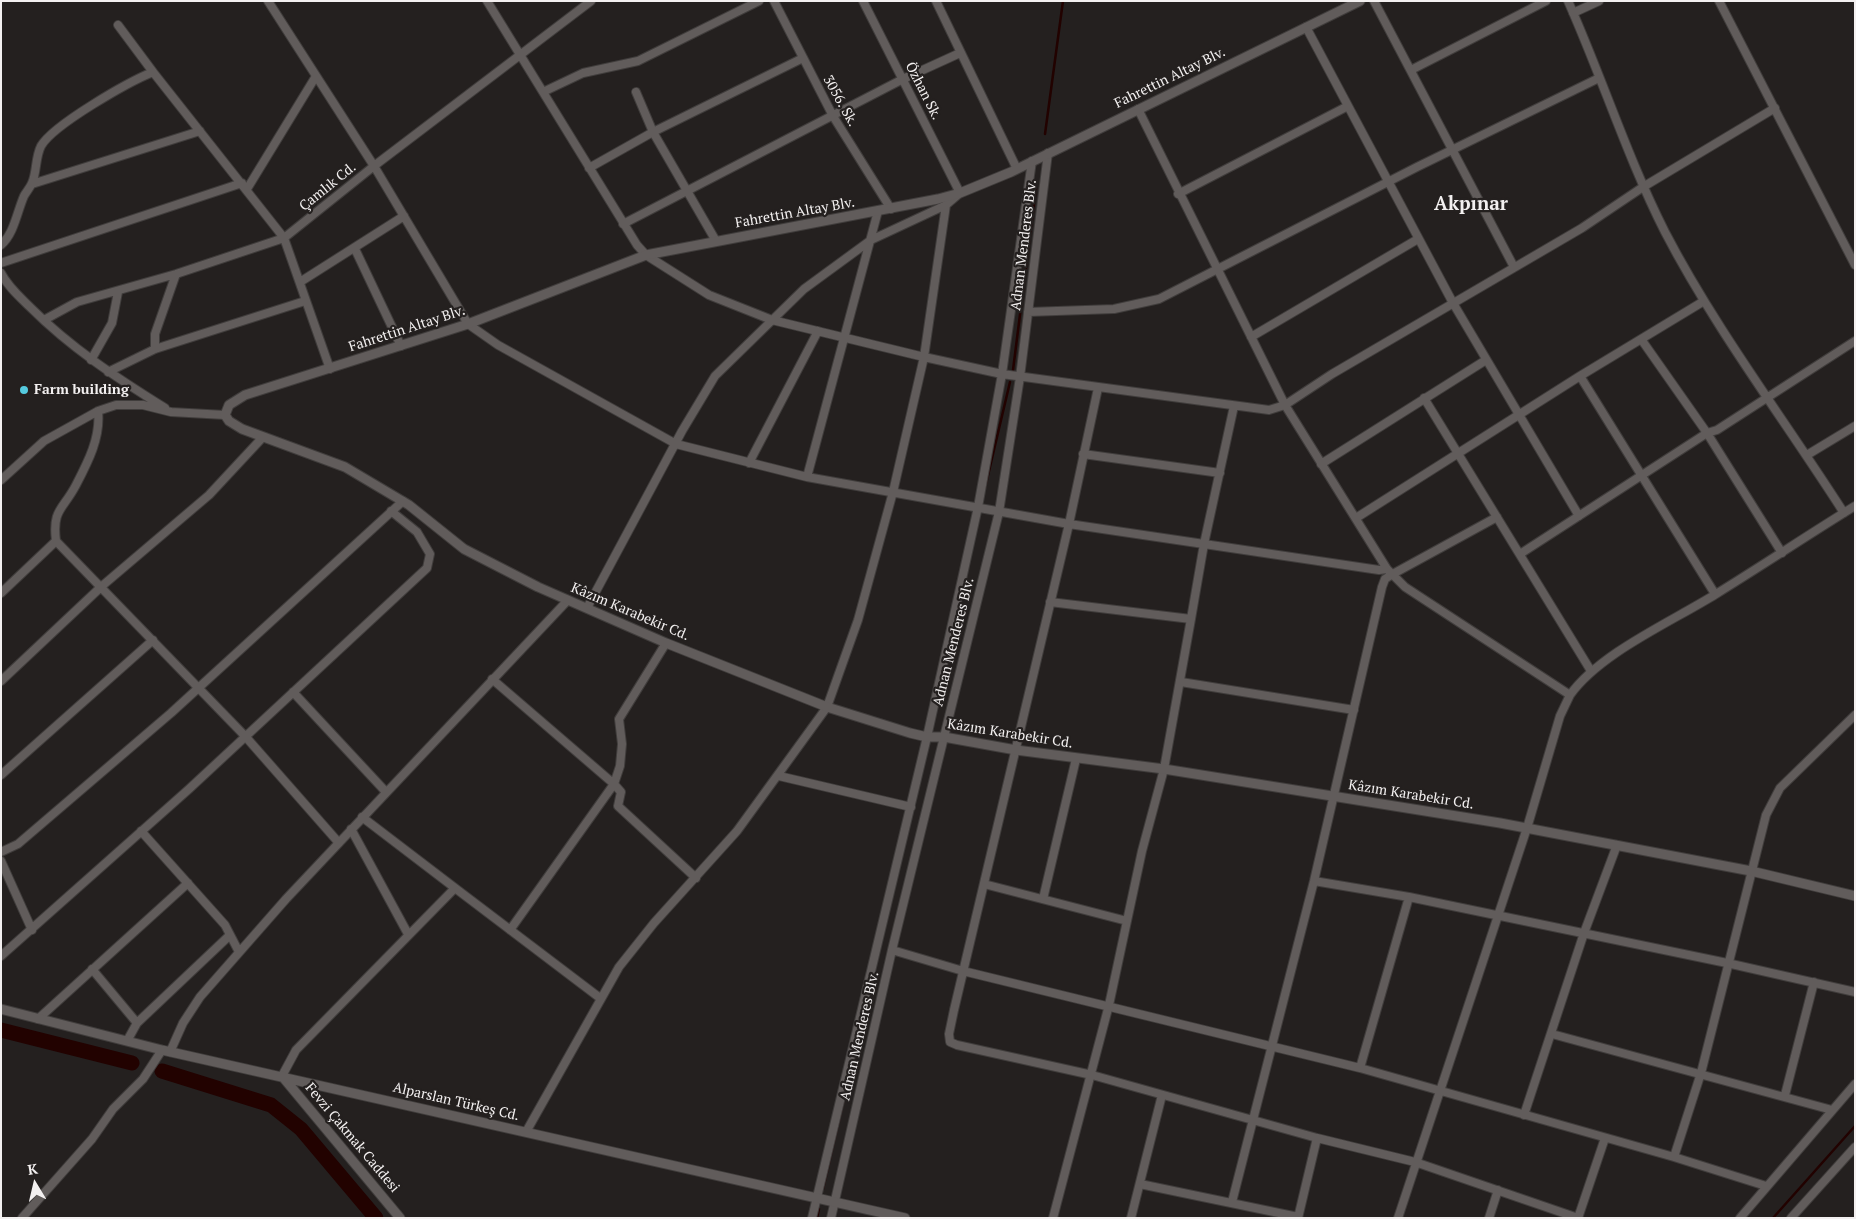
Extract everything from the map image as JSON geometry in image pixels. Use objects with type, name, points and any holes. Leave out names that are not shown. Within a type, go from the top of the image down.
[{"type":"street","points":[[268,1],[374,166],[468,324],[498,345],[676,444],[807,477],[999,512],[1389,572]]},
{"type":"street","points":[[488,1],[623,224],[646,255],[709,295],[772,320],[1002,374],[1270,410],[1285,405],[1332,374],[1582,228],[1643,187],[1775,108]]},
{"type":"street","name":"Çamlık Cd.","points":[[44,320],[77,302],[118,292],[284,238],[374,166],[521,54],[581,4],[591,1]]},
{"type":"street","points":[[543,92],[583,73],[638,61],[760,1]]},
{"type":"street","name":"3056. Sk.","points":[[774,1],[833,116],[891,209]]},
{"type":"street","name":"Özhan Sk.","points":[[863,1],[960,193]]},
{"type":"street","points":[[936,1],[1017,169]]},
{"type":"street","name":"Fahrettin Altay Blv.","points":[[225,415],[229,405],[245,395],[468,324],[646,255],[878,212],[960,193],[1032,162],[1360,1]]},
{"type":"street","points":[[1374,1],[1514,267]]},
{"type":"street","points":[[1410,70],[1546,1]]},
{"type":"street","points":[[1568,1],[1643,187],[1704,301],[1844,513]]},
{"type":"street","points":[[1573,12],[1599,1]]},
{"type":"street","points":[[1719,1],[1855,265]]},
{"type":"street","points":[[118,26],[152,72],[284,238],[305,302],[330,368]]},
{"type":"street","points":[[1306,27],[1453,304],[1579,516]]},
{"type":"street","points":[[623,224],[903,80],[960,53]]},
{"type":"street","points":[[589,168],[653,132],[802,58]]},
{"type":"street","points":[[1,245],[9,236],[24,195],[32,184],[38,154],[50,135],[136,79],[152,72]]},
{"type":"street","points":[[1,263],[244,186],[316,76]]},
{"type":"street","points":[[1028,312],[1114,309],[1159,299],[1387,182],[1598,78]]},
{"type":"street","points":[[636,92],[653,132],[716,241]]},
{"type":"street","points":[[1178,194],[1348,106]]},
{"type":"street","points":[[1138,110],[1178,194],[1285,405],[1389,572],[1405,587],[1570,696]]},
{"type":"street","points":[[32,184],[200,131]]},
{"type":"street","name":"Adnan Menderes Blv.","points":[[831,1218],[892,950],[999,512],[1020,377],[1048,153]]},
{"type":"street","name":"Adnan Menderes Blv.","points":[[812,1218],[928,737],[978,507],[1002,374],[1032,162]]},
{"type":"street","points":[[587,608],[715,376],[804,289],[871,240],[946,204],[960,193]]},
{"type":"street","points":[[526,1132],[600,998],[636,944],[737,831],[826,707],[858,620],[893,492],[924,357],[946,204]]},
{"type":"street","points":[[807,477],[846,338],[878,212]]},
{"type":"street","points":[[300,282],[355,249],[404,216]]},
{"type":"street","points":[[1251,338],[1418,239]]},
{"type":"street","points":[[355,249],[401,346]]},
{"type":"street","points":[[1,273],[9,286],[44,320],[91,360],[171,412]]},
{"type":"street","points":[[155,349],[155,334],[176,274]]},
{"type":"street","points":[[91,360],[112,323],[118,292]]},
{"type":"street","points":[[1356,518],[1580,376],[1704,301]]},
{"type":"street","points":[[108,372],[155,349],[305,302]]},
{"type":"street","points":[[749,462],[818,332]]},
{"type":"street","points":[[1641,339],[1707,433],[1782,553]]},
{"type":"street","points":[[1520,554],[1707,433],[1717,430],[1855,341]]},
{"type":"street","points":[[1321,464],[1486,360]]},
{"type":"street","points":[[1580,376],[1715,594]]},
{"type":"street","points":[[1098,388],[1069,524],[963,971],[950,1030],[949,1038],[953,1044],[1092,1076],[1317,1138],[1415,1162],[1578,1218],[1605,1138]]},
{"type":"street","points":[[1424,398],[1591,671]]},
{"type":"street","points":[[1,480],[44,441],[98,411],[116,405],[143,406],[171,412],[225,415]]},
{"type":"street","points":[[1053,1218],[1092,1076],[1128,921],[1142,851],[1164,769],[1181,682],[1204,544],[1234,406]]},
{"type":"street","points":[[98,411],[99,426],[96,440],[76,486],[60,506],[54,523],[56,541],[102,586],[245,736],[338,843]]},
{"type":"street","name":"Kâzım Karabekir Cd.","points":[[225,415],[229,421],[242,429],[345,467],[402,501],[464,549],[568,600],[666,643],[826,707],[928,737],[944,737],[1076,759],[1164,769],[1527,828],[1751,871],[1855,896]]},
{"type":"street","points":[[1807,455],[1855,426]]},
{"type":"street","points":[[1,681],[102,586],[210,495],[263,437]]},
{"type":"street","points":[[1083,454],[1220,473]]},
{"type":"street","points":[[1,852],[18,844],[199,687],[402,501]]},
{"type":"street","points":[[1398,1218],[1527,828],[1560,716],[1570,696],[1591,671],[1855,506]]},
{"type":"street","points":[[1,956],[141,831],[427,568],[430,554],[416,532],[391,511]]},
{"type":"street","points":[[1232,1202],[1314,881],[1382,587],[1389,572],[1497,517]]},
{"type":"street","points":[[1,592],[56,541]]},
{"type":"street","points":[[22,1218],[92,1139],[114,1109],[143,1079],[166,1051],[200,997],[239,952],[351,829],[568,600]]},
{"type":"street","points":[[1050,602],[1191,619]]},
{"type":"street","points":[[1,775],[153,640]]},
{"type":"street","points":[[510,930],[614,784],[620,766],[622,744],[619,719],[666,643]]},
{"type":"street","points":[[492,679],[614,784],[621,792],[618,806],[696,878]]},
{"type":"street","points":[[1181,682],[1354,710]]},
{"type":"street","points":[[293,692],[386,792]]},
{"type":"street","points":[[1674,1157],[1701,1073],[1727,962],[1766,815],[1780,788],[1855,715]]},
{"type":"street","points":[[1043,899],[1076,759]]},
{"type":"street","points":[[778,776],[911,807]]},
{"type":"street","points":[[362,818],[600,998]]},
{"type":"street","points":[[351,829],[408,934]]},
{"type":"street","points":[[141,831],[224,925],[239,952]]},
{"type":"street","points":[[1524,1115],[1584,934],[1617,845]]},
{"type":"street","points":[[1,861],[32,930]]},
{"type":"street","points":[[1314,881],[1409,897],[1727,962],[1855,992]]},
{"type":"street","points":[[38,1019],[188,883]]},
{"type":"street","points":[[984,884],[1128,921]]},
{"type":"street","points":[[282,1076],[296,1050],[455,888]]},
{"type":"street","points":[[1360,1068],[1409,897]]},
{"type":"street","points":[[128,1042],[138,1022],[230,935]]},
{"type":"street","points":[[892,950],[963,971],[1109,1005],[1360,1068],[1674,1157],[1766,1186]]},
{"type":"street","points":[[92,969],[138,1022]]},
{"type":"street","points":[[1785,1095],[1814,982]]},
{"type":"street","name":"Alparslan Türkeş Cd.","points":[[1,1009],[166,1051],[905,1218]]},
{"type":"street","points":[[1552,1034],[1785,1095],[1832,1110]]},
{"type":"street","name":"Fevzi Çakmak Caddesi","points":[[282,1076],[400,1218]]},
{"type":"street","points":[[1740,1218],[1855,1084]]},
{"type":"street","points":[[1131,1218],[1162,1095]]},
{"type":"street","points":[[1140,1184],[1298,1217],[1317,1138]]},
{"type":"street","points":[[1791,1218],[1855,1147]]},
{"type":"street","points":[[1489,1218],[1498,1190]]},
{"type":"waterway","points":[[1045,134],[1063,1]]},
{"type":"waterway","points":[[1013,370],[1036,188]]},
{"type":"waterway","points":[[985,488],[1010,382]]},
{"type":"waterway","points":[[1,1030],[132,1063]]},
{"type":"waterway","points":[[162,1071],[271,1105],[301,1129],[376,1218]]},
{"type":"waterway","points":[[823,1189],[850,1074]]},
{"type":"waterway","points":[[1773,1218],[1855,1126]]},
{"type":"waterway","points":[[817,1218],[819,1209]]},
{"type":"place","name":"Farm building","points":[[24,390]]},
{"type":"district","name":"Akpınar","points":[[1471,205]]}]
